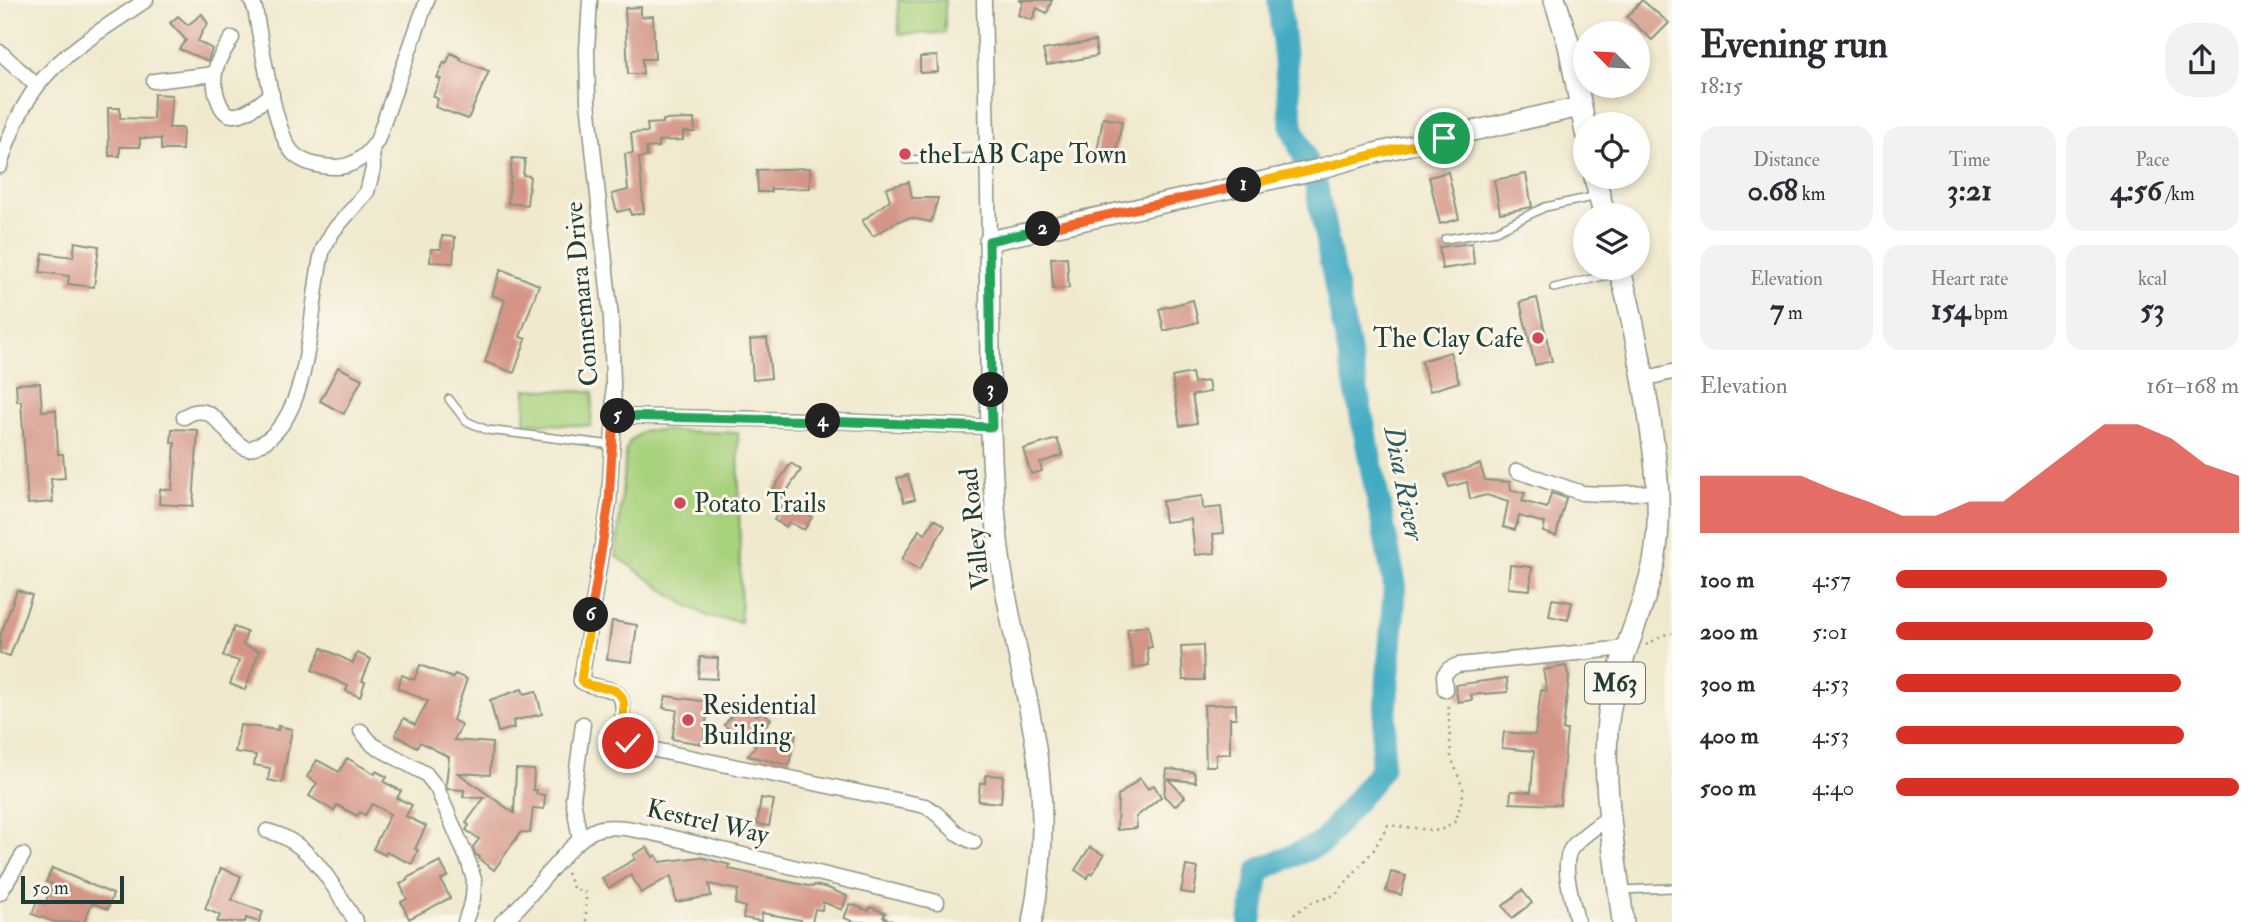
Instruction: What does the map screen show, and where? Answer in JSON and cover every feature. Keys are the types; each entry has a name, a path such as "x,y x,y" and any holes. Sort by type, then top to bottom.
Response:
{"main road":[{"path":"1556,0 1569,45 1581,112"},
{"name":"M63","path":"1623,280 1643,379 1658,492 1654,562 1611,696 1607,730 1610,816 1623,922"}],"street":[{"path":"0,166 11,134 37,86 54,67 146,0"},
{"path":"251,0 272,94 288,146 300,159 321,166 339,167 361,159 372,148 383,129 427,0"},
{"name":"Connemara Drive","path":"590,0 588,101 611,318 614,416 609,502 580,678 587,685 607,688 621,697 622,735 631,745 925,806 933,810 960,836 974,842"},
{"name":"Valley Road","path":"984,0 993,484 999,551 1028,702 1041,791 1040,880 1032,922"},
{"path":"232,38 214,74 219,102 230,115 236,116 272,94"},
{"path":"0,52 37,86"},
{"path":"154,81 214,74"},
{"path":"989,241 1319,169 1375,153 1580,107"},
{"path":"184,417 193,412 214,418 223,424 240,446 248,449 262,442 284,422 297,398 323,249 333,231 367,192 373,169 372,148"},
{"path":"1643,379 1672,372"},
{"path":"614,416 992,427"},
{"path":"1517,471 1582,493 1658,492"},
{"path":"1445,690 1444,675 1458,665 1626,648"},
{"path":"580,840 573,799 583,724"},
{"path":"362,732 373,744 426,774 437,788 474,880 473,898 465,922"},
{"path":"1577,922 1567,873 1568,855 1577,843 1610,816"},
{"name":"Kestrel Way","path":"502,922 523,905 580,840 598,828 621,827 757,857 937,902"},
{"path":"267,831 288,839 322,868 356,922"},
{"path":"0,892 23,855"}],"lane":[{"path":"906,160 987,157"},
{"path":"1445,239 1496,231 1545,207 1600,196"},
{"path":"1554,288 1583,280"},
{"path":"449,400 466,422 487,430 612,445"},
{"path":"1620,890 1672,888"}],"path":[{"path":"1293,922 1295,913 1313,902 1335,895 1373,851 1388,825 1439,831 1456,821 1464,790 1451,757 1450,710 1445,690"},
{"path":"561,861 573,888 586,893 586,922"}],"green space":[{"path":"898,0 945,0 945,33 899,34"},
{"path":"526,389 593,392 591,426 525,423"},
{"name":"Potato Trails","path":"645,430 738,433 741,622 707,616 678,600 616,556 626,450 630,441"}],"building":[{"path":"1018,0 1052,0 1047,13 1037,8 1032,20 1018,15 1023,2"},
{"path":"1642,0 1669,23 1652,40 1650,21 1631,21 1627,17"},
{"path":"641,7 641,17 653,16 655,59 642,59 643,74 628,74 625,8"},
{"path":"202,14 208,24 198,41 212,49 208,61 179,49 186,40 170,23 178,16 188,25"},
{"path":"1095,41 1097,56 1047,65 1043,50"},
{"path":"451,53 461,58 460,60 489,71 468,119 435,107 438,99 433,96 441,79 437,78"},
{"path":"937,56 938,72 920,73 920,57"},
{"path":"154,94 172,95 169,128 183,128 182,150 161,150 161,139 140,138 140,147 120,147 120,156 109,156 108,108 120,108 120,118 153,119"},
{"path":"1103,118 1122,121 1115,161 1096,158"},
{"path":"694,119 695,132 683,132 683,140 658,141 658,147 646,148 647,157 639,158 644,213 631,215 630,209 617,212 612,194 628,190 625,154 633,153 631,133 648,132 647,124 663,123 663,120"},
{"path":"512,158 525,159 523,175 530,176 527,205 508,203"},
{"path":"810,168 810,188 758,192 757,170"},
{"path":"1448,172 1459,219 1440,224 1429,177"},
{"path":"1526,174 1532,207 1500,213 1494,180"},
{"path":"909,182 912,198 938,198 931,222 911,218 899,221 873,236 862,221 890,200 886,188"},
{"path":"442,236 455,237 453,263 430,262 431,249 441,249"},
{"path":"75,242 99,246 94,287 68,284 69,276 40,272 43,253 73,257"},
{"path":"1472,243 1474,264 1442,269 1439,247"},
{"path":"1067,257 1069,288 1053,289 1051,258"},
{"path":"501,269 539,285 520,337 526,339 514,373 485,362 505,300 492,295"},
{"name":"The Clay Cafe","path":"1537,298 1552,361 1535,365 1520,302"},
{"path":"1193,300 1198,322 1164,331 1159,309"},
{"path":"767,338 771,378 753,380 750,340"},
{"path":"1450,352 1459,382 1430,391 1421,361"},
{"path":"338,367 362,379 344,414 320,401"},
{"path":"1192,373 1194,383 1208,381 1210,392 1192,395 1197,423 1180,426 1172,377"},
{"path":"40,383 42,411 56,410 58,454 63,454 65,478 51,479 53,502 28,504 21,401 17,401 16,384"},
{"path":"172,429 198,430 193,506 159,504 160,489 172,490 175,443 171,443"},
{"path":"1057,439 1063,455 1040,463 1042,471 1031,474 1023,449"},
{"path":"791,463 801,470 782,498 772,491"},
{"path":"1480,464 1485,480 1510,482 1511,490 1525,493 1522,501 1547,508 1551,493 1566,498 1556,536 1543,532 1545,523 1519,516 1515,530 1503,527 1508,502 1487,495 1470,499 1467,482 1449,487 1445,475"},
{"path":"908,475 915,499 904,502 897,478"},
{"path":"1202,496 1203,509 1221,507 1224,533 1213,534 1215,553 1195,555 1191,519 1165,522 1162,501"},
{"path":"785,502 812,517 804,530 789,522 786,527 774,520"},
{"path":"934,519 945,526 919,570 902,559 919,530 925,534"},
{"path":"1510,565 1532,567 1530,590 1508,588"},
{"path":"17,590 32,595 10,656 0,653 0,637"},
{"path":"1552,599 1572,602 1568,620 1549,616"},
{"path":"612,621 637,625 632,662 607,659"},
{"path":"1148,625 1152,647 1147,648 1149,665 1134,668 1127,629"},
{"path":"234,627 247,632 243,645 259,651 245,690 230,684 239,661 223,656"},
{"path":"1203,645 1204,680 1183,680 1181,646"},
{"path":"322,648 353,663 357,653 371,659 362,681 365,682 360,697 346,691 348,686 312,670"},
{"path":"700,657 718,658 717,679 698,678"},
{"path":"420,665 453,678 455,674 467,679 453,720 462,725 454,740 492,743 490,775 458,773 514,813 516,769 534,770 533,790 537,790 536,794 545,795 544,809 533,808 530,833 521,832 494,870 476,855 473,847 479,839 466,830 469,825 466,823 484,798 463,797 464,790 448,789 446,785 449,757 420,742 417,747 395,735 404,718 415,725 428,701 397,688 402,675 414,680"},
{"path":"1566,666 1569,678 1563,730 1567,730 1560,805 1510,803 1511,791 1531,792 1534,751 1502,748 1504,732 1535,735 1541,690 1547,691 1543,670"},
{"path":"1507,678 1508,692 1471,695 1472,700 1458,702 1455,685"},
{"path":"522,689 524,694 536,691 542,714 513,721 514,728 498,732 490,700"},
{"name":"Residential Building","path":"666,696 709,702 703,744 672,739 677,710 663,708"},
{"path":"1236,704 1236,718 1230,718 1230,754 1216,754 1216,766 1206,766 1204,705"},
{"path":"745,705 757,715 761,710 771,719 760,732 796,733 789,765 748,756 756,745 738,731 735,734 724,725"},
{"path":"240,725 292,729 282,783 268,780 270,768 254,765 256,755 235,752"},
{"path":"347,758 375,774 376,771 387,777 384,782 401,791 397,798 412,805 406,816 426,826 415,849 418,850 412,864 373,849 390,814 372,804 365,815 360,812 357,816 337,805 334,811 309,796 317,783 307,777 317,760 339,772"},
{"path":"1167,769 1194,772 1196,782 1168,779 1185,797 1175,806 1164,796"},
{"path":"986,775 1003,776 1001,803 978,801 980,783 985,783"},
{"path":"1140,778 1148,789 1154,785 1161,797 1136,817 1137,828 1117,830 1118,796"},
{"path":"761,798 774,800 769,826 757,824"},
{"path":"647,847 660,862 700,857 730,865 729,869 828,888 847,896 842,910 823,902 822,910 815,909 812,922 800,922 801,920 762,913 761,921 743,918 745,907 735,904 738,890 709,884 711,896 676,902 671,876 641,893 631,875 609,888 602,878 635,859 633,855"},
{"path":"1090,847 1104,855 1092,875 1090,873 1087,878 1075,870"},
{"path":"440,861 448,876 441,880 450,898 409,919 401,902 407,899 400,884"},
{"path":"1186,866 1198,868 1194,894 1181,892"},
{"path":"52,868 113,894 108,909 92,903 84,922 54,922 32,914 37,901 45,904 52,884 46,882"},
{"path":"221,868 241,876 232,900 263,912 259,922 246,918 245,922 217,922 220,915 205,909"},
{"path":"1391,872 1406,876 1401,895 1386,891"},
{"path":"1522,890 1532,903 1512,918 1503,906"},
{"path":"850,904 885,913 883,917 894,922 855,922 844,918"}],"waterway":[{"name":"Disa River","path":"1250,922 1259,870 1322,843 1381,770 1395,586 1316,185 1292,127 1279,0"}],"place":[{"name":"theLAB Cape Town","path":"905,154"},
{"name":"The Clay Cafe","path":"1538,338"},
{"name":"Potato Trails","path":"680,503"},
{"name":"Residential Building","path":"688,720"}],"route":[{"path":"628,743 621,732 620,694 587,685 580,678 609,502 614,416 992,427 989,241 1319,169 1444,138"}]}
